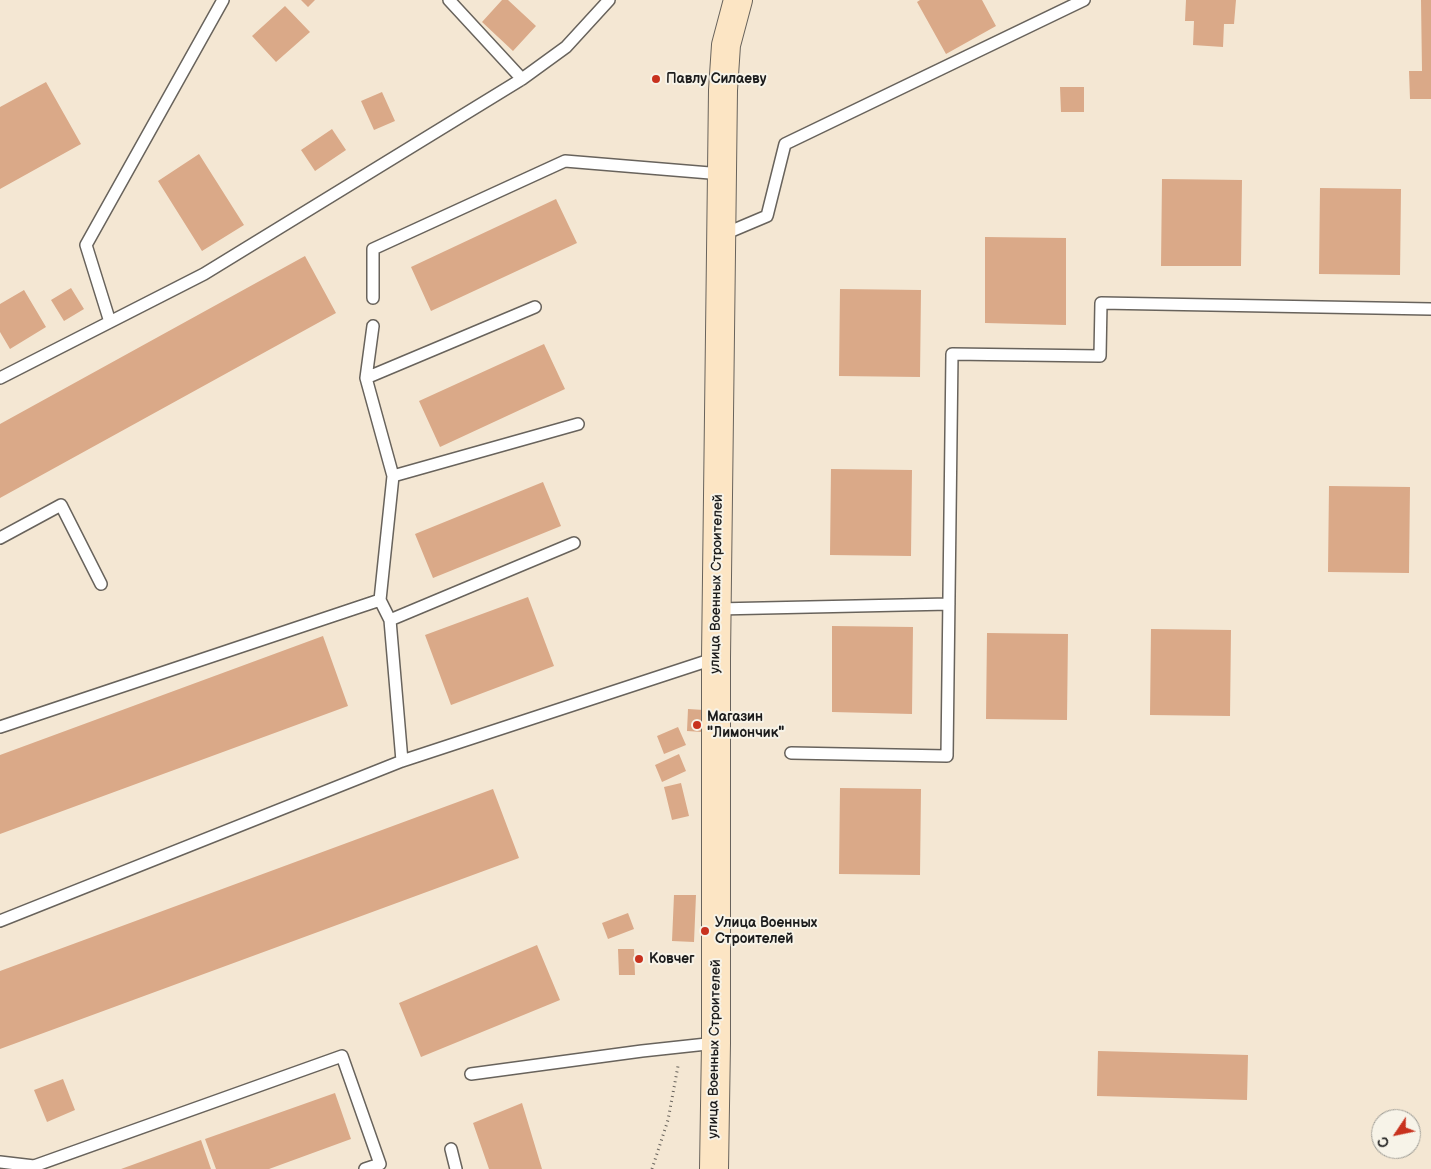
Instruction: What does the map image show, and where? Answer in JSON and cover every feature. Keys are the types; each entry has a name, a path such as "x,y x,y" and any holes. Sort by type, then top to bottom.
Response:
{"main road":[{"name":"улица Военных Строителей","path":"714,1169 716,1043 716,658 723,90 726,45 738,0"}],"lane":[{"path":"110,322 86,245 223,0"},
{"path":"449,0 522,79"},
{"path":"0,378 204,274 522,79 566,47 609,0"},
{"path":"722,235 766,216 785,144 1084,0"},
{"path":"373,298 372,249 565,161 722,174"},
{"path":"791,753 947,756 952,354 1100,356 1101,303 1431,309"},
{"path":"366,378 535,307"},
{"path":"373,326 366,378 393,476 380,600 390,620 402,761"},
{"path":"393,476 578,424"},
{"path":"0,538 61,505 101,584"},
{"path":"390,620 574,543"},
{"path":"0,727 380,600"},
{"path":"717,609 949,604"},
{"path":"0,921 402,761 716,658"},
{"path":"471,1074 716,1043"},
{"path":"0,1162 35,1168 342,1056 380,1164 366,1169"},
{"path":"451,1149 456,1169"}],"path":[{"path":"652,1169 668,1120 682,1046"}],"building":[{"path":"301,0 315,0 308,7"},
{"path":"502,0 508,0 536,26 513,51 482,22"},
{"path":"920,0 982,0 996,26 946,54 917,2"},
{"path":"1186,0 1236,0 1234,24 1224,24 1223,47 1193,45 1194,21 1185,21"},
{"path":"1421,0 1431,0 1431,99 1410,99 1409,71 1422,71"},
{"path":"285,6 310,32 276,62 252,36"},
{"path":"46,82 81,144 0,189 0,107"},
{"path":"1060,87 1084,87 1084,112 1061,112"},
{"path":"382,92 395,121 374,130 361,101"},
{"path":"332,129 346,150 315,171 301,150"},
{"path":"199,154 244,225 202,251 158,181"},
{"path":"1162,179 1242,180 1241,266 1161,266"},
{"path":"1320,188 1401,189 1400,275 1319,274"},
{"path":"556,199 577,243 431,311 411,267"},
{"path":"985,237 1066,238 1066,325 985,323"},
{"path":"305,256 336,313 0,498 0,424"},
{"path":"71,288 84,309 64,321 51,300"},
{"path":"840,289 921,290 920,377 839,376"},
{"path":"24,290 46,327 10,349 0,332 0,304"},
{"path":"544,344 565,389 440,447 419,401"},
{"path":"831,469 912,470 911,556 830,555"},
{"path":"543,482 561,526 433,578 415,534"},
{"path":"1329,486 1410,487 1409,573 1328,572"},
{"path":"528,597 554,666 451,705 425,635"},
{"path":"832,626 913,627 912,714 832,712"},
{"path":"1151,629 1231,630 1230,716 1150,715"},
{"path":"987,633 1068,634 1067,720 986,719"},
{"path":"323,636 348,706 0,834 0,755"},
{"path":"688,709 704,710 702,732 687,731"},
{"path":"678,727 686,745 664,754 657,736"},
{"path":"679,754 686,771 662,782 655,765"},
{"path":"681,783 689,816 672,820 664,787"},
{"path":"840,788 921,789 920,875 839,874"},
{"path":"493,789 519,858 0,1049 0,971"},
{"path":"674,895 696,895 694,942 672,941"},
{"path":"628,913 634,929 608,939 602,923"},
{"path":"537,945 560,1000 421,1057 399,1003"},
{"path":"618,949 634,949 635,975 619,975"},
{"path":"1098,1051 1248,1055 1247,1100 1097,1096"},
{"path":"63,1079 75,1110 47,1122 34,1090"},
{"path":"335,1093 351,1139 269,1169 216,1169 205,1139"},
{"path":"522,1103 542,1169 489,1169 473,1123"},
{"path":"201,1140 211,1169 121,1169"}],"place":[{"name":"Павлу Силаеву","path":"656,79"},
{"name":"Магазин \"Лимончик\"","path":"697,725"},
{"name":"Улица Военных Строителей","path":"705,931"},
{"name":"Ковчег","path":"639,959"}]}
